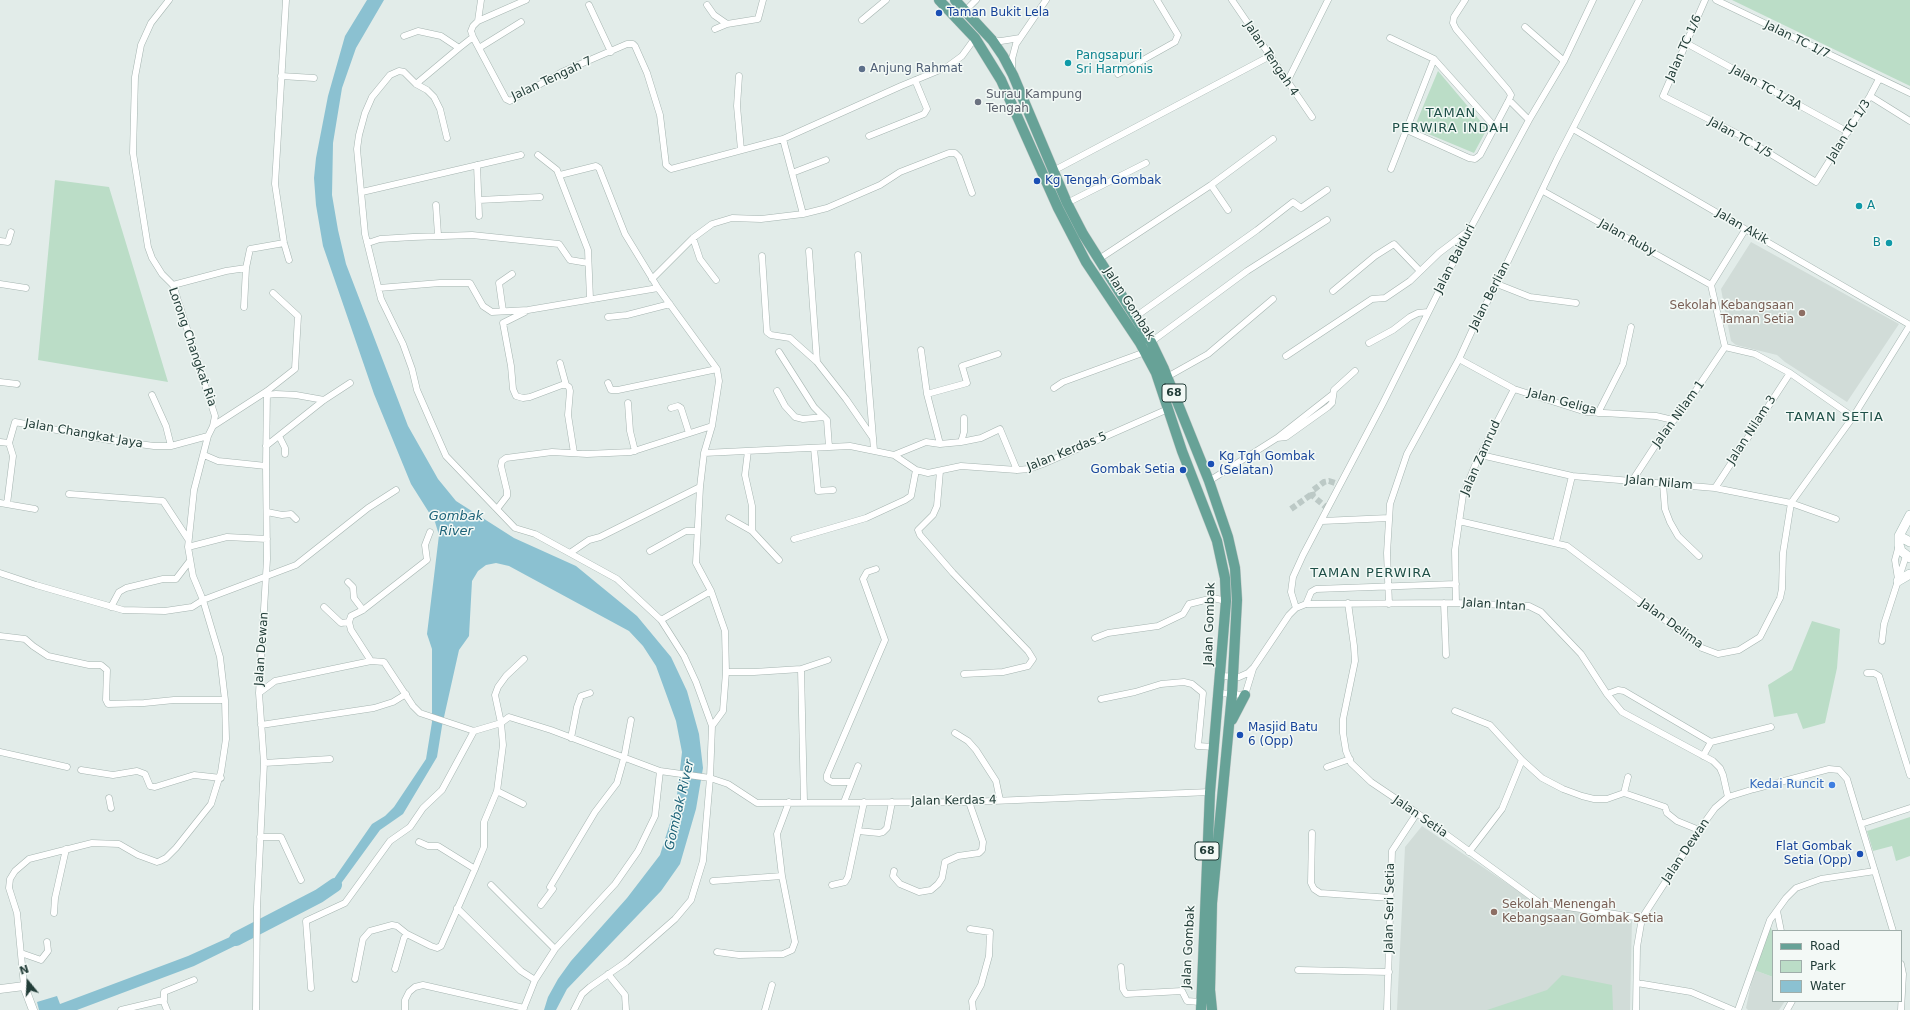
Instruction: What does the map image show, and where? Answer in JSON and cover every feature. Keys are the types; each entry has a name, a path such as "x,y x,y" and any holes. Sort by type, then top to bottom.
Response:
{"main road":[{"name":"Jalan Gombak","path":"939,0 975,38 1001,80 1058,208 1086,262 1145,352 1156,373 1168,410 1217,541 1225,578 1226,601 1221,676 1210,792 1200,1006"},
{"name":"Jalan Gombak","path":"955,0 966,10 992,40 1013,75 1068,203 1099,260 1150,342 1167,377 1209,481 1228,537 1235,568 1237,600 1234,677 1212,903 1210,990 1212,1010"},
{"path":"1899,540 1910,515"},
{"path":"1899,540 1910,542"},
{"path":"1899,540 1909,554"},
{"path":"1898,581 1910,574"},
{"path":"1229,728 1245,695"}],"street":[{"name":"Lorong Changkat Ria","path":"21,953 17,914 9,885 10,879 15,872 29,859 66,848 92,843 112,843 118,844 138,856 160,862 176,848 212,804 220,778 226,739 226,700 220,657 203,600 189,562 188,547 194,490 208,436 213,426 214,410 174,285 162,274 152,258 148,247 134,153 134,77 141,45 151,23 169,0"},
{"path":"286,0 275,184 284,243 289,260"},
{"path":"478,21 481,0"},
{"path":"416,84 473,37 473,26 478,21 526,0"},
{"path":"715,29 727,24 758,19 763,0"},
{"path":"862,20 886,0"},
{"path":"966,10 976,0"},
{"path":"1013,75 1013,52 1020,38 1046,0"},
{"path":"1118,74 1175,42 1178,35 1157,0"},
{"path":"1287,82 1328,0"},
{"path":"1407,130 1469,158 1476,159 1480,155 1510,100 1511,95 1508,90 1456,29 1453,23 1454,17 1465,0"},
{"name":"Jalan Baiduri","path":"1296,608 1290,592 1293,578 1470,229 1529,120 1564,61 1592,0"},
{"name":"Jalan Berlian","path":"1389,604 1390,504 1407,454 1459,359 1476,322 1497,284 1573,129 1639,0"},
{"name":"Jalan TC 1/6","path":"1663,96 1705,0"},
{"name":"Jalan TC 1/7","path":"1716,0 1879,79"},
{"name":"Jalan Tengah 4","path":"1233,1 1312,117"},
{"path":"589,5 611,52"},
{"path":"707,5 714,15 727,24"},
{"path":"479,48 521,22"},
{"path":"1525,27 1564,61"},
{"path":"404,36 418,31 441,36 459,48"},
{"name":"Jalan Tengah 7","path":"473,37 506,99 510,101 562,72 627,44 633,44 636,46 647,72 660,115 668,168 671,169 741,150"},
{"path":"739,76 737,106 741,150 783,139 915,80 948,67 962,56 975,38"},
{"path":"992,40 1001,41 1020,38"},
{"path":"1390,38 1434,59 1495,127"},
{"name":"Jalan TC 1/3A","path":"1686,43 1848,132"},
{"path":"1053,171 1270,56"},
{"path":"1392,169 1434,59"},
{"path":"447,138 440,108 434,97 427,90 416,84 404,72 399,71 390,75 372,97 358,135 358,175 362,192 362,216 381,299 412,369 417,390 446,456 515,528 535,534 617,579 661,620 684,656 696,682 712,726 707,778 703,861 691,900 675,919 626,962 582,994 574,1010"},
{"path":"281,76 314,78"},
{"path":"1879,79 1910,93"},
{"name":"Jalan TC 1/3","path":"1816,182 1848,132 1879,79"},
{"path":"869,136 924,114 927,108 915,80"},
{"name":"Jalan TC 1/5","path":"1663,96 1738,134 1816,182"},
{"path":"1870,96 1910,121"},
{"path":"1510,100 1529,120"},
{"name":"Jalan Akik","path":"1573,129 1910,325"},
{"path":"783,139 803,214"},
{"path":"1099,260 1211,185 1273,139"},
{"path":"652,279 693,238 712,224 732,218 761,219 803,214 827,208 880,185 900,172 950,153 955,153 959,157 972,193"},
{"path":"362,192 520,155"},
{"path":"538,155 554,166 560,174 588,250 590,300"},
{"path":"792,173 826,160"},
{"path":"1068,203 1146,163"},
{"path":"477,165 479,216"},
{"path":"560,174 596,166 599,168 625,234 658,288 717,370 719,381 712,426 704,453 700,487 696,564 711,591 725,631 726,672 723,711 712,726"},
{"path":"1211,185 1228,210"},
{"path":"1135,317 1257,230 1292,202 1302,208 1327,190"},
{"name":"Jalan Ruby","path":"1543,191 1711,285"},
{"path":"479,200 540,197"},
{"path":"436,205 438,235"},
{"path":"1150,342 1247,271 1327,220"},
{"path":"1286,356 1372,299 1385,298 1410,281 1470,229"},
{"path":"1746,230 1711,285 1725,347 1755,354 1790,373 1853,417"},
{"path":"0,241 8,242 11,232"},
{"path":"368,243 380,240 438,235 472,235 559,244 570,260 588,263"},
{"path":"693,238 700,259 716,280"},
{"path":"244,308 246,268 250,249 284,243"},
{"path":"1333,291 1375,256 1394,244 1420,271"},
{"path":"809,251 817,362"},
{"path":"858,255 874,450"},
{"path":"762,256 767,332 771,336 790,338 817,362 846,399 873,438"},
{"path":"174,285 226,271 246,268"},
{"path":"503,311 499,283 512,274"},
{"path":"379,288 440,283 470,283 483,306 492,312 528,310 658,288"},
{"path":"0,284 26,288"},
{"path":"1497,284 1530,297 1576,303"},
{"path":"213,426 267,393 295,369 298,316 273,293"},
{"path":"1167,377 1208,354 1272,299"},
{"path":"608,317 628,315 670,304"},
{"path":"528,310 503,323 511,366 513,389 516,396 523,398 530,397 562,385 566,385"},
{"path":"1369,343 1393,330 1410,317 1418,313 1428,312"},
{"path":"1791,503 1853,417 1910,325"},
{"path":"1598,413 1623,364 1631,328"},
{"name":"Jalan Nilam 1","path":"1632,481 1725,347"},
{"path":"922,350 927,394 940,444"},
{"path":"780,352 814,407 826,420 829,447"},
{"path":"1054,388 1063,382 1145,352"},
{"path":"927,394 967,383 962,366 998,354"},
{"name":"Jalan Geliga","path":"1459,359 1514,389 1586,412 1656,416 1673,420"},
{"path":"560,363 566,385 569,387 570,391 568,415 574,453"},
{"path":"608,383 611,390 618,390 717,370"},
{"path":"1209,481 1277,438 1286,437 1328,407 1332,403 1334,390 1355,371"},
{"name":"Jalan Nilam 3","path":"1714,488 1790,373"},
{"path":"0,382 16,384"},
{"path":"266,446 324,400 350,383"},
{"name":"Jalan Zamrud","path":"1456,603 1455,550 1463,495 1514,389"},
{"path":"777,391 785,406 795,417 804,419 824,417"},
{"path":"267,393 296,394 324,400"},
{"name":"Jalan Dewan","path":"256,1010 260,837 264,764 259,693 267,577 267,393"},
{"path":"152,395 172,442 171,446"},
{"path":"628,403 630,431 635,451"},
{"path":"671,408 678,406 681,408 689,433"},
{"name":"Jalan Kerdas 5","path":"704,453 850,446 894,455 916,470 928,473 940,472 961,466 1017,470 1030,469 1168,410"},
{"path":"961,442 964,432 964,418"},
{"name":"Jalan Changkat Jaya","path":"10,443 15,422 109,440 171,446 208,436"},
{"path":"498,509 506,496 507,490 501,466 502,461 506,458 552,452 574,453 635,451 712,426"},
{"path":"894,455 926,442 940,444 961,442 981,438 1000,429 1017,470"},
{"path":"279,436 285,448 285,454"},
{"path":"0,442 10,443 13,456 3,504 35,509"},
{"path":"814,448 818,491 834,490"},
{"path":"748,451 745,475 752,506 752,531"},
{"path":"204,455 218,461 266,466"},
{"name":"Jalan Nilam","path":"1481,455 1572,476 1714,488 1791,503 1836,519"},
{"path":"794,539 866,518 905,500 911,496 916,470"},
{"path":"940,472 937,506 933,515 918,530 920,535 953,573 1028,651 1033,659 1028,666 1003,672 964,674"},
{"path":"1556,542 1572,476"},
{"path":"1663,484 1665,509 1670,522 1678,536 1699,556"},
{"path":"570,553 589,540 600,537 700,487"},
{"path":"0,573 123,610 165,611 196,606 203,600 296,565 368,508 396,490"},
{"path":"69,494 163,501 188,539"},
{"name":"Jalan Delima","path":"1459,521 1556,542 1567,546 1702,648 1718,654 1739,650 1757,640 1765,630 1780,598 1782,589 1783,553 1791,503"},
{"path":"267,512 282,515 291,514 296,519"},
{"path":"729,518 752,531 779,560"},
{"path":"1322,521 1389,518"},
{"path":"650,551 686,531 697,531"},
{"path":"371,661 351,630 349,622 351,616 363,610 427,560 425,545 430,532"},
{"path":"188,547 227,537 267,539"},
{"path":"1898,581 1895,560 1899,540"},
{"path":"1882,641 1884,624 1898,581 1909,554"},
{"path":"111,607 119,592 126,588 163,578 176,578 189,562"},
{"path":"851,782 832,782 827,779 827,775 885,640 863,579 867,572 876,568"},
{"path":"348,582 354,587 354,598 363,610"},
{"path":"1306,604 1311,592 1316,589 1456,584"},
{"path":"661,620 711,591"},
{"path":"1095,638 1115,632 1158,626 1183,614 1188,604 1213,598 1226,601"},
{"name":"Jalan Setia","path":"1348,603 1355,661 1343,719 1343,733 1346,751 1350,759 1371,782 1417,813 1540,903 1642,918"},
{"path":"1444,603 1446,655"},
{"name":"Jalan Intan","path":"1245,695 1254,667 1289,615 1296,608 1306,604 1456,603 1529,606 1541,612 1581,654 1607,694 1622,712 1703,756 1720,768 1728,797"},
{"path":"324,607 341,623 349,622"},
{"path":"0,636 25,639 48,656 101,665 107,670 106,700 108,704 174,700 226,700"},
{"path":"355,978 362,939 370,931 392,925 398,926 407,934 437,948 445,942 457,908 484,847 484,822 497,791 503,745 501,723 495,695 498,687 524,659"},
{"path":"726,672 801,669 828,660"},
{"path":"259,693 275,681 371,661 384,662 413,706 420,713 474,731 501,723"},
{"name":"Jalan Intan","path":"1221,676 1243,676 1254,667"},
{"path":"801,669 804,802"},
{"path":"1867,673 1874,673 1879,676 1910,775"},
{"path":"1101,699 1135,692 1161,684 1184,682 1192,684 1203,693 1198,746 1214,747"},
{"path":"1607,694 1618,690 1624,691 1711,742 1771,727"},
{"path":"570,738 576,707 581,696 590,693"},
{"path":"1219,693 1245,695"},
{"path":"261,725 382,706 393,702 406,694"},
{"path":"1455,711 1490,725 1522,760 1542,778 1563,789 1594,799 1607,799 1624,793 1665,807 1667,813 1677,821 1699,830"},
{"name":"Jalan Kerdas 4","path":"501,723 509,717 660,771 707,778 728,784 757,803 969,802 1210,792"},
{"path":"541,905 553,889 550,887 595,812 617,783 624,758 631,720"},
{"path":"311,988 306,921 345,903 390,841 410,826 423,808 442,790 474,731"},
{"path":"955,733 968,741 976,750 996,781 1000,800"},
{"path":"1703,756 1711,742"},
{"path":"0,752 67,767"},
{"path":"264,764 330,759"},
{"path":"1327,767 1350,759"},
{"path":"1469,852 1502,809 1522,760"},
{"path":"844,802 858,766"},
{"name":"Jalan Dewan","path":"1636,1010 1637,947 1642,918 1699,830 1715,808 1728,797 1829,769 1839,770 1847,778 1861,824"},
{"path":"81,770 113,775 137,771 145,774 150,786 155,787 194,775 220,778"},
{"path":"405,1010 405,1000 409,992 415,987 423,985 523,1009 535,980 555,949 615,884 638,851 655,816 660,771"},
{"path":"1624,793 1628,777"},
{"path":"497,791 524,804"},
{"path":"109,798 111,808"},
{"path":"717,952 760,955 783,954 792,950 795,942 782,876 777,834 789,802"},
{"path":"832,885 845,882 848,877 864,802"},
{"path":"858,831 884,832 887,828 892,802"},
{"path":"894,871 893,876 900,884 919,892 931,890 942,878 945,862 958,856 979,853 982,850 983,842 969,802"},
{"path":"1893,930 1861,824 1910,808"},
{"name":"Jalan Seri Setia","path":"1387,1010 1392,851 1417,813"},
{"path":"1312,833 1311,883 1314,889 1320,893 1391,898"},
{"path":"260,837 282,837 301,880"},
{"path":"419,842 428,846 438,846 475,869"},
{"path":"54,913 55,898 66,848"},
{"path":"1738,1010 1770,920 1796,888 1822,879 1875,871"},
{"path":"713,881 782,876"},
{"path":"491,886 555,949"},
{"path":"457,908 521,971 535,980"},
{"path":"1777,911 1781,930"},
{"path":"970,929 990,932 989,956 981,985 972,1001 973,1010"},
{"path":"395,970 404,938 407,934"},
{"path":"33,1010 31,1001 24,986 21,953 41,960 48,951 46,942"},
{"path":"1121,967 1123,988 1126,994 1182,991 1187,1001 1200,1006"},
{"path":"1902,969 1902,992"},
{"path":"1298,970 1389,972"},
{"path":"1903,974 1910,971"},
{"path":"608,974 625,995 626,1010"},
{"path":"167,1010 164,1000 164,992 194,980"},
{"path":"1637,983 1691,992 1733,1010"},
{"path":"765,1010 772,985"},
{"path":"0,988 24,986"},
{"path":"121,1010 164,1000"}],"shaded area":[{"name":"Sekolah Kebangsaan Taman Setia","path":"1751,242 1899,324 1847,402 1785,362 1777,355 1736,345 1731,341 1721,289"},
{"name":"Sekolah Menengah Kebangsaan Gombak Setia","path":"1422,826 1539,905 1632,919 1630,1010 1397,1010 1405,847"},
{"path":"1754,970 1772,977 1772,1002 1784,1002 1779,1010 1748,1010 1746,1008"}],"green space":[{"path":"1732,0 1910,0 1910,86"},
{"path":"1438,71 1487,129 1474,153 1414,128"},
{"path":"55,180 109,187 168,382 38,360"},
{"path":"1812,621 1840,629 1837,668 1825,723 1803,729 1797,713 1774,717 1768,685 1792,670"},
{"path":"1910,817 1910,856 1896,861 1892,846 1873,851 1867,831"},
{"path":"1770,924 1772,931 1772,977 1754,970"},
{"path":"1562,975 1612,985 1613,1010 1487,1010 1547,990"}],"water":[{"name":"Gombak River","path":"367,0 384,0 356,48 342,88 333,143 332,195 346,264 408,426 438,479 456,501 514,538 576,566 637,616 671,657 687,691 699,734 703,768 696,809 680,864 661,891 567,989 556,1010 544,1010 548,997 558,979 571,961 627,898 660,855 676,804 682,752 676,721 656,666 643,646 629,631 509,566 496,563 486,565 478,571 472,581 469,636 459,650 442,726 437,757 403,814 380,830 337,889 322,898 318,893 331,883 372,824 385,816 394,807 426,759 432,722 432,649 427,634 439,535 435,522 411,484 374,394 323,246 316,205 314,178 316,158 328,96 345,36"},
{"path":"252,927 253,937 194,966 77,1010 39,1010 37,1002 57,996 60,1004 188,956"}],"waterway":[{"path":"236,939 319,896 335,885"}],"tunnel":[{"path":"1328,509 1313,496 1312,491 1324,482 1329,481 1341,485"},
{"path":"1291,509 1312,494"}],"place":[{"name":"Taman Bukit Lela","path":"939,13"},
{"name":"Pangsapuri Sri Harmonis","path":"1068,63"},
{"name":"Anjung Rahmat","path":"862,69"},
{"name":"Surau Kampung Tengah","path":"978,102"},
{"name":"Kg Tengah Gombak","path":"1037,181"},
{"name":"A","path":"1859,206"},
{"name":"B","path":"1889,243"},
{"name":"Sekolah Kebangsaan Taman Setia","path":"1802,313"},
{"name":"Kg Tgh Gombak (Selatan)","path":"1211,464"},
{"name":"Gombak Setia","path":"1183,470"},
{"name":"Masjid Batu 6 (Opp)","path":"1240,735"},
{"name":"Kedai Runcit","path":"1832,785"},
{"name":"Flat Gombak Setia (Opp)","path":"1860,854"},
{"name":"Sekolah Menengah Kebangsaan Gombak Setia","path":"1494,912"}],"district":[{"name":"TAMAN PERWIRA INDAH","path":"1451,122"},
{"name":"TAMAN SETIA","path":"1835,418"},
{"name":"TAMAN PERWIRA","path":"1371,574"}]}
